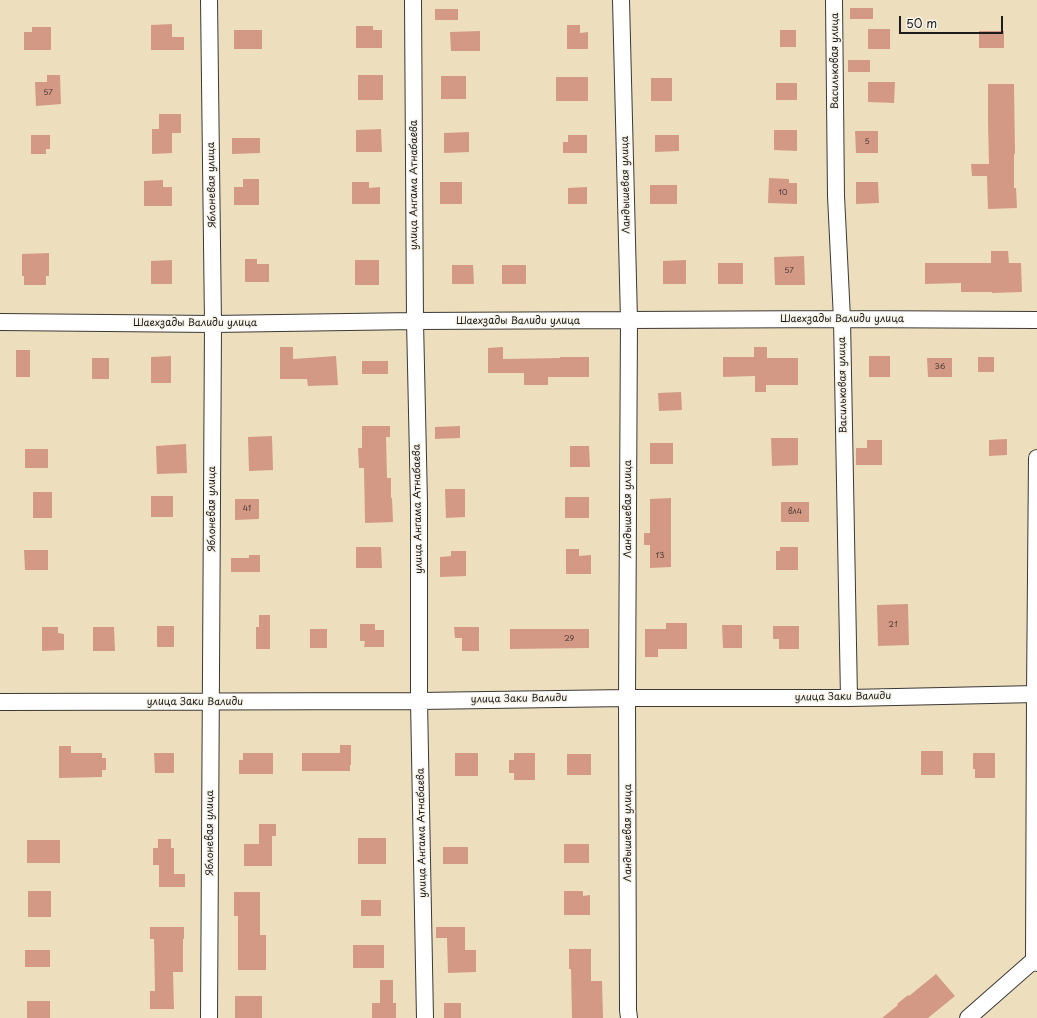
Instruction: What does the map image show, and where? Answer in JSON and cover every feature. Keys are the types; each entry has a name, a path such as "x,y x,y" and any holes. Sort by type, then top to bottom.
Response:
{"street":[{"name":"Яблоневая улица","path":"209,0 213,324 209,1018"},
{"name":"улица Ангама Атнабаева","path":"413,0 415,321 419,503 419,701 425,1018"},
{"name":"Ландышевая улица","path":"621,0 629,320 629,1018"},
{"name":"Васильковая улица","path":"834,0 836,196 842,318 849,698"},
{"name":"Шаехзады Валиди улица","path":"0,322 213,324 842,318 1037,320"},
{"path":"968,1018 1036,962 1037,458"},
{"name":"улица Заки Валиди","path":"0,702 849,698 1036,694"}],"building":[{"path":"850,8 873,8 873,19 850,19"},
{"path":"435,9 458,9 458,20 435,20"},
{"path":"172,24 172,37 184,37 184,50 151,50 151,25"},
{"path":"567,25 580,25 580,33 588,32 588,49 567,49"},
{"path":"356,26 373,26 373,30 382,30 382,48 356,48"},
{"path":"32,27 51,27 51,50 24,50 24,32 32,32"},
{"path":"868,29 890,29 890,49 868,49"},
{"path":"234,30 262,30 262,49 234,49"},
{"path":"780,30 796,30 796,47 780,47"},
{"path":"480,31 480,51 451,51 450,32"},
{"path":"979,31 1004,31 1004,48 979,48"},
{"path":"848,60 870,60 870,72 848,72"},
{"path":"47,75 60,75 61,104 36,106 35,82 47,82"},
{"path":"358,75 383,75 383,100 358,100"},
{"path":"441,76 466,76 466,99 441,99"},
{"path":"556,77 588,77 588,101 556,101"},
{"path":"651,78 672,78 672,101 651,101"},
{"path":"868,82 895,82 894,103 868,102"},
{"path":"776,83 797,83 797,100 776,100"},
{"path":"988,84 1014,84 1014,188 1016,188 1017,208 988,209 987,176 972,176 971,164 989,164"},
{"path":"159,114 181,114 181,133 172,133 172,153 152,154 152,129 159,129"},
{"path":"381,129 382,152 356,152 356,130"},
{"path":"774,130 797,130 797,151 774,150"},
{"path":"855,131 878,131 878,153 856,153"},
{"path":"469,132 469,152 444,153 444,133"},
{"path":"31,135 50,135 50,149 46,149 46,154 31,154"},
{"path":"568,135 587,135 587,153 563,153 563,142 568,142"},
{"path":"655,135 679,135 679,151 655,152"},
{"path":"232,138 260,138 260,153 232,154"},
{"path":"769,178 789,179 789,183 797,183 797,204 768,203"},
{"path":"243,179 259,179 259,205 234,205 234,187 243,187"},
{"path":"163,180 163,187 172,187 172,206 144,206 144,181"},
{"path":"352,182 369,182 369,188 380,187 380,204 352,204"},
{"path":"440,182 462,182 462,204 440,204"},
{"path":"856,182 878,182 879,203 856,204"},
{"path":"650,185 677,185 677,204 650,204"},
{"path":"587,187 587,204 568,204 568,188"},
{"path":"991,251 1008,251 1009,263 1021,263 1022,292 961,292 961,283 925,284 925,263 991,263"},
{"path":"49,253 49,276 46,276 46,285 24,285 24,276 22,276 22,254"},
{"path":"804,256 805,285 775,285 774,257"},
{"path":"245,259 257,259 257,264 269,264 269,282 245,282"},
{"path":"172,260 172,284 151,284 151,261"},
{"path":"355,260 379,260 379,285 355,285"},
{"path":"686,260 686,284 663,284 663,261"},
{"path":"718,263 743,263 743,284 718,284"},
{"path":"452,265 473,265 474,284 452,284"},
{"path":"502,265 526,265 526,284 502,284"},
{"path":"280,347 293,347 293,359 336,356 338,385 308,386 307,379 280,379"},
{"path":"503,347 503,359 589,357 589,377 548,377 548,385 524,385 524,373 488,373 488,348"},
{"path":"754,347 767,347 767,358 798,358 798,385 766,385 766,392 755,392 755,376 723,377 723,357 754,357"},
{"path":"16,350 30,350 30,377 16,377"},
{"path":"171,356 171,383 151,383 151,357"},
{"path":"869,356 890,356 890,377 869,377"},
{"path":"978,357 994,357 994,372 978,372"},
{"path":"92,358 109,358 109,379 92,379"},
{"path":"927,358 952,358 952,377 928,377"},
{"path":"362,361 388,361 388,374 362,374"},
{"path":"681,392 682,410 659,411 658,393"},
{"path":"362,426 390,426 390,437 386,437 387,478 391,478 393,522 365,523 364,468 359,468 358,448 362,448"},
{"path":"460,426 460,438 435,439 435,427"},
{"path":"272,436 273,470 249,471 248,437"},
{"path":"771,438 798,438 798,465 772,466"},
{"path":"1007,439 1007,455 989,456 989,440"},
{"path":"867,440 882,440 882,465 856,465 856,448 867,448"},
{"path":"650,443 673,443 673,464 650,464"},
{"path":"186,444 187,473 157,474 156,446"},
{"path":"570,446 589,446 590,467 570,467"},
{"path":"25,449 48,449 48,468 25,468"},
{"path":"445,489 465,489 465,517 446,518"},
{"path":"33,492 52,492 52,518 33,518"},
{"path":"151,496 173,496 173,517 151,517"},
{"path":"565,497 589,497 589,518 565,518"},
{"path":"671,498 671,567 650,568 650,545 644,545 644,533 650,533 650,499"},
{"path":"235,499 259,499 259,519 235,520"},
{"path":"781,502 809,502 809,522 781,522"},
{"path":"356,547 381,547 382,568 356,568"},
{"path":"780,547 798,547 798,570 776,570 776,551 780,551"},
{"path":"566,549 579,549 579,556 591,555 591,574 566,574"},
{"path":"24,550 48,550 48,570 25,570"},
{"path":"451,551 466,551 466,576 440,577 440,557 451,556"},
{"path":"249,555 260,555 260,572 231,572 231,558 249,558"},
{"path":"908,604 909,645 878,646 877,605"},
{"path":"259,615 270,615 270,649 256,649 256,627 259,627"},
{"path":"666,623 687,623 687,649 658,649 658,657 645,657 645,629 666,629"},
{"path":"360,624 375,624 375,630 384,630 384,647 364,647 365,641 360,641"},
{"path":"722,625 742,625 742,648 723,648"},
{"path":"157,626 174,626 174,647 157,647"},
{"path":"773,626 799,626 799,649 779,649 779,639 773,639"},
{"path":"42,627 58,627 58,633 64,634 64,650 42,651"},
{"path":"93,627 114,627 115,651 93,651"},
{"path":"454,627 479,627 479,651 462,651 462,638 455,638"},
{"path":"310,629 327,629 327,648 310,648"},
{"path":"510,629 589,629 589,648 510,649"},
{"path":"340,745 351,745 350,771 302,771 302,753 340,753"},
{"path":"59,746 71,746 71,753 102,753 102,758 106,758 106,770 102,770 102,777 59,778"},
{"path":"921,751 943,751 943,775 921,775"},
{"path":"154,753 174,753 174,773 155,773"},
{"path":"243,753 273,753 273,774 239,774 239,760 243,760"},
{"path":"455,753 478,753 478,776 455,776"},
{"path":"514,753 535,753 535,780 514,780 514,773 509,773 509,760 514,760"},
{"path":"973,753 995,753 995,778 975,778 975,769 973,769"},
{"path":"567,754 591,754 591,775 567,775"},
{"path":"259,824 276,824 276,836 272,836 272,866 244,866 244,844 259,844"},
{"path":"358,838 386,838 386,864 358,864"},
{"path":"158,839 171,839 171,848 174,848 174,874 185,874 185,887 159,887 159,865 153,865 153,848 158,848"},
{"path":"27,840 60,840 60,863 27,863"},
{"path":"564,844 589,844 589,863 564,863"},
{"path":"443,847 468,847 468,864 443,864"},
{"path":"28,891 51,891 51,917 28,917"},
{"path":"564,891 583,891 583,896 590,895 590,915 564,915"},
{"path":"234,892 260,892 260,935 266,935 266,970 238,970 238,916 234,916"},
{"path":"361,900 381,900 381,916 361,916"},
{"path":"150,927 184,927 183,972 173,972 174,1009 150,1009 150,991 155,991 154,939 150,939"},
{"path":"436,927 465,927 465,950 476,950 476,972 448,973 447,938 436,938"},
{"path":"353,945 384,945 384,968 353,968"},
{"path":"569,949 591,949 591,981 602,981 603,1018 572,1018"},
{"path":"25,950 50,950 50,967 25,967"},
{"path":"936,974 955,996 928,1018 882,1018 908,995 909,996"},
{"path":"380,980 393,980 393,1003 396,1003 396,1018 372,1018 372,1003 380,1003"},
{"path":"235,996 262,996 262,1018 235,1018"},
{"path":"27,1001 50,1001 50,1018 27,1018"},
{"path":"444,1003 461,1003 461,1018 444,1018"}]}
